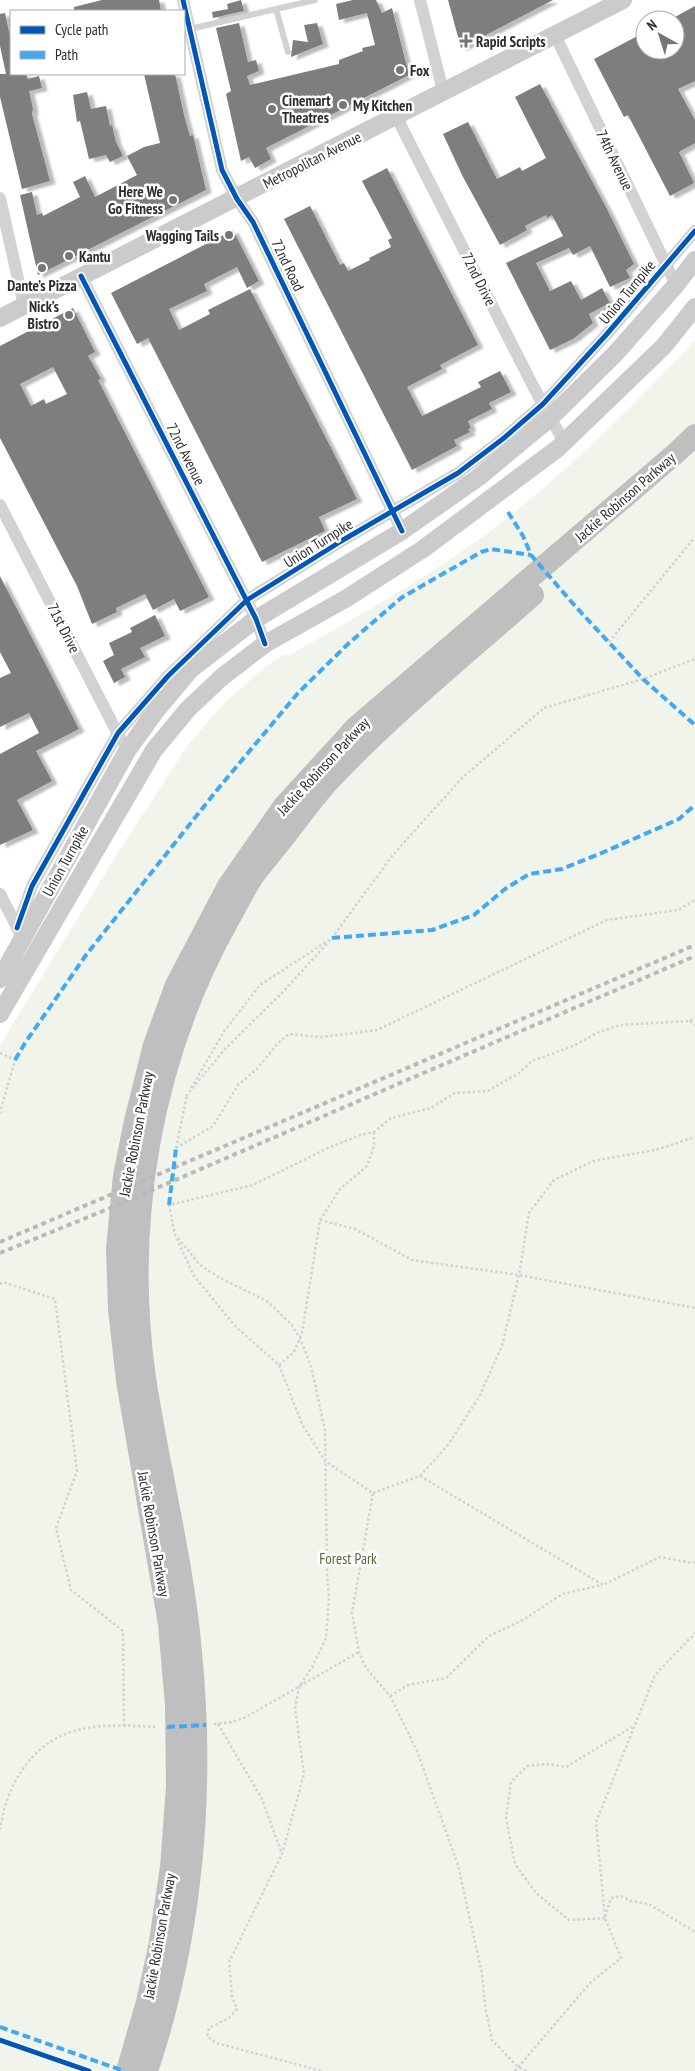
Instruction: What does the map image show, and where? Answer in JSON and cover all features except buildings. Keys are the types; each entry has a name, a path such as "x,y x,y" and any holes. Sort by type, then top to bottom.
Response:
{"highway":[{"name":"Jackie Robinson Parkway","path":"139,2066 149,1993 162,1930 173,1850 177,1786 176,1705 169,1624 127,1381 119,1309 117,1248 124,1176 135,1121 154,1045 176,985 228,886 282,807 357,726 675,454 695,434"},
{"name":"Jackie Robinson Parkway","path":"139,2066 168,1996 181,1934 191,1862 196,1780 196,1727 191,1646 184,1592 146,1379 137,1282 138,1226 145,1166 156,1108 170,1055 189,1000 251,879 326,785 376,734 695,452"}],"main road":[{"name":"Metropolitan Avenue","path":"0,318 237,199 443,91 623,0"},
{"name":"Union Turnpike","path":"0,979 20,933 127,751 155,712 191,669 256,619 402,531 479,477 546,411 615,354 676,285 695,260"},
{"name":"Union Turnpike","path":"0,1014 154,750 188,709 222,677 266,644 346,598 423,549 557,449 664,346 695,306"}],"street":[{"name":"72nd Road","path":"183,0 222,170 237,199 253,222 402,531"},
{"path":"420,0 443,91"},
{"name":"74th Avenue","path":"554,35 676,285"},
{"name":"72nd Drive","path":"396,116 546,411 564,442"},
{"path":"0,198 24,306"},
{"name":"Union Turnpike","path":"20,933 32,886 118,733 168,676 247,600 343,540 393,513 458,473 504,438 546,411 606,336 695,231"},
{"name":"72nd Avenue","path":"81,276 247,600 266,644"},
{"name":"71st Drive","path":"0,505 127,751"},
{"path":"0,894 20,933"}],"lane":[{"path":"190,29 315,0"},
{"path":"276,9 288,52"}],"path":[{"path":"608,642 695,537"},
{"path":"186,1096 226,1048 283,992 332,938 392,856 462,778 544,708 643,679 695,659"},
{"path":"332,938 260,985 225,1030 186,1096 176,1148 213,1126 238,1085 258,1069 278,1043 289,1034 322,1037 377,1030 607,920 678,910 695,900"},
{"path":"373,1493 325,1462 302,1424 280,1366 236,1327 194,1276 175,1235 170,1205 253,1185 330,1147 374,1132 391,1118 431,1108 455,1092 488,1091 519,1073 532,1061 573,1046 599,1032 620,1025 690,1021 695,1017"},
{"path":"690,1021 695,1025"},
{"path":"0,1053 15,1060 0,1113"},
{"path":"280,1366 294,1352 300,1338 320,1220 340,1189 368,1166 374,1146 374,1132"},
{"path":"373,1493 420,1476 448,1445 479,1396 502,1346 519,1275 529,1213 554,1180 593,1161 655,1150 695,1138"},
{"path":"320,1220 355,1229 412,1260 519,1275 695,1308"},
{"path":"175,1235 200,1265 220,1278 267,1301 291,1324 300,1338 317,1389 325,1430 329,1599 326,1638 312,1667 299,1687 295,1708 304,1774 282,1854 229,1962 232,1996 237,2009 229,2018 209,2028 207,2036 216,2043 322,2071"},
{"path":"0,1284 3,1282 55,1299 78,1471 56,1528 72,1590 122,1631 124,1726"},
{"path":"420,1476 603,1585"},
{"path":"373,1493 352,1612 359,1652 366,1668 390,1696 417,1751 458,1865 482,1974 485,2006 492,2040 518,2066 526,2071"},
{"path":"390,1696 408,1685 446,1678 489,1636 525,1619 562,1594 603,1585 660,1556 695,1562"},
{"path":"515,2071 590,1983 620,1958 605,1918 596,1822 654,1674 695,1633"},
{"path":"212,1725 240,1720 359,1652"},
{"path":"218,1724 262,1799 282,1854"},
{"path":"0,1830 1,1814 13,1783 29,1760 52,1741 74,1731 107,1726 159,1727"},
{"path":"605,1918 568,1920 536,1893 515,1864 506,1818 511,1782 527,1766 547,1764 566,1766 633,1727"},
{"path":"605,1918 611,1898 621,1896 631,1901 649,1904 695,1932"}],"green space":[{"name":"Forest Park","path":"695,340 695,2071 0,2071 0,1045 114,859 188,745 223,704 265,667 283,655 290,655 398,592 451,559 502,522 553,480 602,435"}],"railway":[{"path":"0,1242 695,945"},
{"path":"0,1253 108,1209 695,956"}],"marked path":[{"path":"508,512 523,536 531,555 575,606 643,679 695,725"},
{"path":"15,1060 86,955 217,790 298,693 349,643 401,598 481,552 491,549 531,555"},
{"path":"332,938 432,930 474,915 505,889 529,874 562,869 604,852 679,819 695,805"},
{"path":"169,1205 176,1148"},
{"path":"167,1727 206,1725"},
{"path":"0,2027 124,2071"}],"cycle path":[{"path":"183,0 222,170 237,199 253,222 402,531"},
{"path":"17,928 32,886 118,733 168,676 247,600 343,540 458,473 504,438 543,404 606,335 695,231"},
{"path":"81,276 256,619 265,644"},
{"path":"0,2040 89,2071"}],"place":[{"name":"Rapid Scripts","path":"466,41"},
{"name":"Fox","path":"400,70"},
{"name":"My Kitchen","path":"343,105"},
{"name":"Cinemart Theatres","path":"272,109"},
{"name":"Here We Go Fitness","path":"173,200"},
{"name":"Wagging Tails","path":"229,235"},
{"name":"Kantu","path":"69,256"},
{"name":"Dante’s Pizza","path":"42,268"},
{"name":"Nick’s Bistro","path":"69,315"}]}
